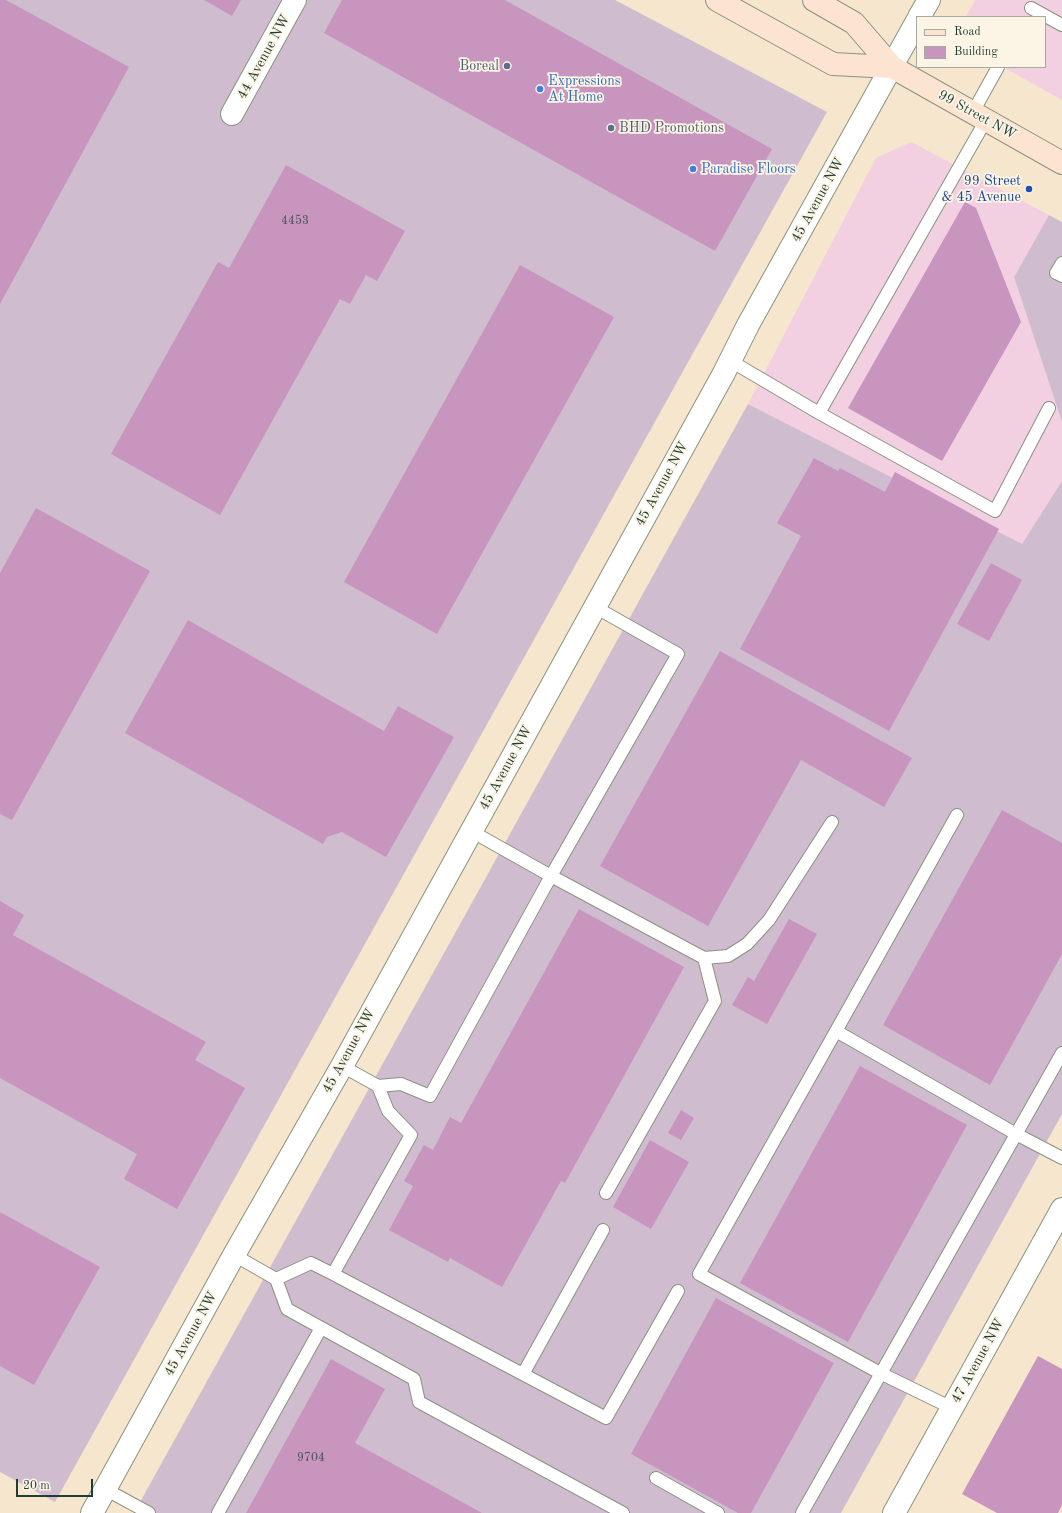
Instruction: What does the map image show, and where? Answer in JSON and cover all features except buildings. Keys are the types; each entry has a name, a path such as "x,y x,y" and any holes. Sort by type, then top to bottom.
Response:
{"main road":[{"name":"99 Street NW","path":"717,0 833,64 892,67"},
{"name":"99 Street NW","path":"814,0 854,23 892,67 1062,163"}],"street":[{"name":"44 Avenue NW","path":"232,114 295,0"},
{"path":"920,16 929,0"},
{"name":"45 Avenue NW","path":"92,1513 234,1255 342,1066 470,831 724,373 729,360 916,23"},
{"name":"47 Avenue NW","path":"894,1513 1062,1209"}],"lane":[{"path":"1030,8 1045,16"},
{"path":"1046,16 1062,25"},
{"path":"819,413 979,116 998,68"},
{"path":"1062,263 1056,273 1062,276"},
{"path":"729,360 819,413 994,510 1049,408"},
{"path":"342,1066 378,1086 402,1084 430,1096 551,876 678,654 595,607"},
{"path":"952,1408 880,1373 699,1274 957,815"},
{"path":"470,831 704,958 728,956 747,944 769,920 832,822"},
{"path":"606,1193 715,1001 704,958"},
{"path":"836,1032 1016,1134 1062,1158"},
{"path":"802,1513 1062,1053"},
{"path":"333,1274 410,1135 388,1111 378,1086"},
{"path":"523,1374 603,1230"},
{"path":"234,1255 276,1279 287,1309 414,1379 419,1402 623,1513"},
{"path":"276,1279 311,1263 606,1418 678,1291"},
{"path":"218,1513 321,1328"},
{"path":"656,1478 718,1513"},
{"path":"105,1489 149,1513"}],"shaded area":[{"path":"0,0 615,0 827,112 55,1502 0,1472"},
{"path":"975,0 1062,0 1062,100 1005,68 1046,68 1046,16 967,16"},
{"path":"911,142 1049,215 1014,277 1062,422 1062,481 1022,545 748,404 876,158"},
{"path":"1049,215 1062,222 1062,422 1014,277"},
{"path":"748,404 1022,544 1062,481 1062,1114 841,1513 134,1513"}],"place":[{"name":"Boreal","path":"507,66"},
{"name":"Expressions At Home","path":"540,89"},
{"name":"BHD Promotions","path":"611,128"},
{"name":"Paradise Floors","path":"693,169"},
{"name":"99 Street & 45 Avenue","path":"1029,189"}]}
